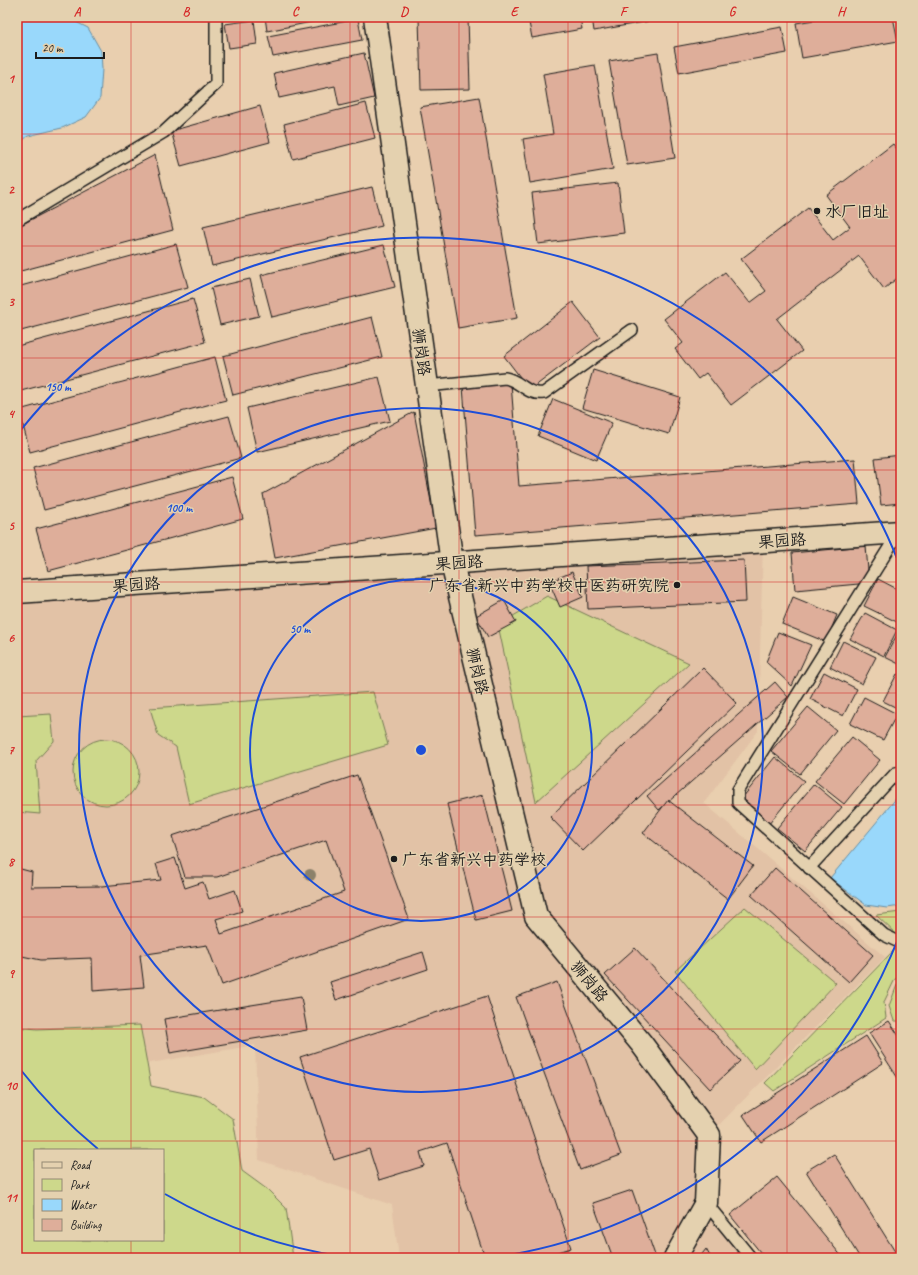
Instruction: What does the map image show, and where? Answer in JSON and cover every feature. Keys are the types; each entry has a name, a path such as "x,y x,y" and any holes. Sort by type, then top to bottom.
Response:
{"street":[{"name":"狮岗路","path":"375,17 452,562 536,916 641,1043 709,1135 706,1203 675,1258"},
{"name":"果园路","path":"17,592 900,532"}],"lane":[{"path":"17,220 164,132 216,84 216,17"},
{"path":"427,386 505,378 513,379 531,393 544,393 632,330"},
{"path":"900,532 738,790 738,803 884,935 901,943"},
{"path":"809,868 896,773 901,772"},
{"path":"706,1203 751,1258"}],"shaded area":[{"name":"广东省新兴中药学校","path":"763,541 758,731 704,803 885,957 709,1135 706,1203 751,1258 399,1258 392,1205 259,1160 255,1045 17,1086 17,592"}],"green space":[{"path":"547,596 689,663 536,802 498,625"},
{"path":"373,692 388,745 189,804 176,747 158,735 150,708"},
{"path":"51,714 54,741 36,761 40,814 17,812 17,716"},
{"path":"106,739 118,742 129,749 136,760 139,772 136,784 129,795 118,802 106,805 94,802 83,795 76,784 73,772 76,760 83,749 94,742"},
{"path":"745,907 836,983 755,1069 675,971"},
{"path":"901,912 901,937 899,937 876,915"},
{"path":"901,948 901,977 895,979 884,1002 886,1018 774,1091 765,1083 895,949"},
{"path":"901,984 901,1021 894,1021 889,1006 897,985"},
{"path":"140,1025 151,1086 204,1097 233,1119 242,1171 268,1190 286,1208 293,1258 17,1258 17,1027 37,1029"}],"water":[{"path":"17,17 66,17 88,28 101,51 102,69 100,98 86,117 62,128 28,136 17,145"},
{"path":"899,795 901,795 901,906 887,908 866,905 830,878"}],"building":[{"path":"265,17 336,17 267,31"},
{"path":"419,17 468,17 470,89 421,90"},
{"path":"528,17 580,17 582,29 532,38"},
{"path":"592,17 650,17 650,21 594,31"},
{"path":"832,17 893,17 898,41 802,58 796,23"},
{"path":"358,19 362,40 273,57 268,36"},
{"path":"254,20 257,44 229,48 225,24"},
{"path":"782,27 787,53 679,73 674,47"},
{"path":"364,53 374,98 339,106 335,86 279,98 274,73"},
{"path":"658,53 675,158 627,165 609,61"},
{"path":"595,65 613,169 530,183 523,139 553,134 543,74"},
{"path":"479,97 517,318 458,328 420,107"},
{"path":"366,103 375,138 293,159 284,124"},
{"path":"260,106 270,142 181,166 171,131"},
{"path":"893,144 901,154 901,275 884,289 859,256 777,319 802,351 731,405 706,373 698,379 675,349 683,343 664,319 725,272 750,303 766,291 741,259 808,208 833,240 850,227 826,195"},
{"path":"155,155 173,230 17,272 17,227"},
{"path":"618,183 624,233 538,244 532,193"},
{"path":"372,187 382,226 212,266 203,227"},
{"path":"176,244 188,287 17,332 17,287"},
{"path":"384,245 395,287 272,317 261,275"},
{"path":"250,279 259,316 220,325 211,288"},
{"path":"193,299 205,342 17,392 17,346"},
{"path":"573,302 600,337 530,390 504,356"},
{"path":"372,317 382,357 233,395 223,356"},
{"path":"215,357 226,400 30,452 19,410"},
{"path":"593,370 680,397 669,434 582,408"},
{"path":"379,377 390,421 257,452 247,408"},
{"path":"511,383 519,486 855,459 859,504 475,535 463,387"},
{"path":"553,399 612,423 596,460 538,436"},
{"path":"414,412 436,528 275,558 263,494"},
{"path":"229,416 241,458 44,510 33,468"},
{"path":"901,455 901,503 881,505 875,458"},
{"path":"232,477 243,519 48,571 36,529"},
{"path":"866,546 869,583 795,590 792,553"},
{"path":"744,560 746,602 588,609 586,566"},
{"path":"572,572 583,597 560,607 549,582"},
{"path":"878,579 901,591 901,615 897,622 864,606"},
{"path":"793,597 837,615 826,642 782,624"},
{"path":"504,600 516,622 488,637 476,616"},
{"path":"865,613 897,630 884,656 850,639"},
{"path":"899,631 901,632 901,665 885,657"},
{"path":"778,632 811,645 792,686 766,662"},
{"path":"843,641 876,657 862,684 830,667"},
{"path":"703,668 737,703 583,851 550,817"},
{"path":"824,672 857,689 843,716 810,699"},
{"path":"897,674 901,676 901,710 883,701"},
{"path":"775,682 788,697 659,810 647,796"},
{"path":"864,697 897,714 883,740 850,724"},
{"path":"808,707 836,730 800,774 771,751"},
{"path":"852,737 880,760 844,804 815,781"},
{"path":"775,757 804,781 768,825 739,802"},
{"path":"357,775 409,919 222,985 207,945 140,955 144,987 93,991 92,958 41,960 17,955 17,868 32,872 31,887 102,886 161,880 156,864 175,858 185,888 203,882 209,899 235,890 242,911 216,919 221,934 344,892 326,840 217,877 185,877 172,836"},
{"path":"814,784 842,807 805,851 777,828"},
{"path":"483,795 512,911 476,920 447,804"},
{"path":"668,800 753,866 728,899 643,833"},
{"path":"775,868 873,955 849,982 751,895"},
{"path":"635,948 740,1061 710,1089 605,975"},
{"path":"423,952 428,969 336,1000 330,982"},
{"path":"557,982 621,1155 580,1170 516,997"},
{"path":"487,996 571,1248 540,1258 485,1258 447,1143 420,1152 424,1166 379,1180 369,1149 334,1160 300,1057"},
{"path":"301,997 307,1030 170,1053 164,1019"},
{"path":"889,1021 901,1039 901,1083 869,1033"},
{"path":"866,1036 883,1063 761,1142 743,1115"},
{"path":"834,1154 899,1258 860,1258 806,1171"},
{"path":"777,1177 843,1258 765,1258 730,1215"},
{"path":"632,1190 656,1258 613,1258 593,1203"},
{"path":"706,1249 711,1258 699,1258"}],"place":[{"name":"水厂旧址","path":"817,211"},
{"name":"广东省新兴中药学校中医药研究院","path":"677,585"},
{"name":"广东省新兴中药学校","path":"394,859"}]}
